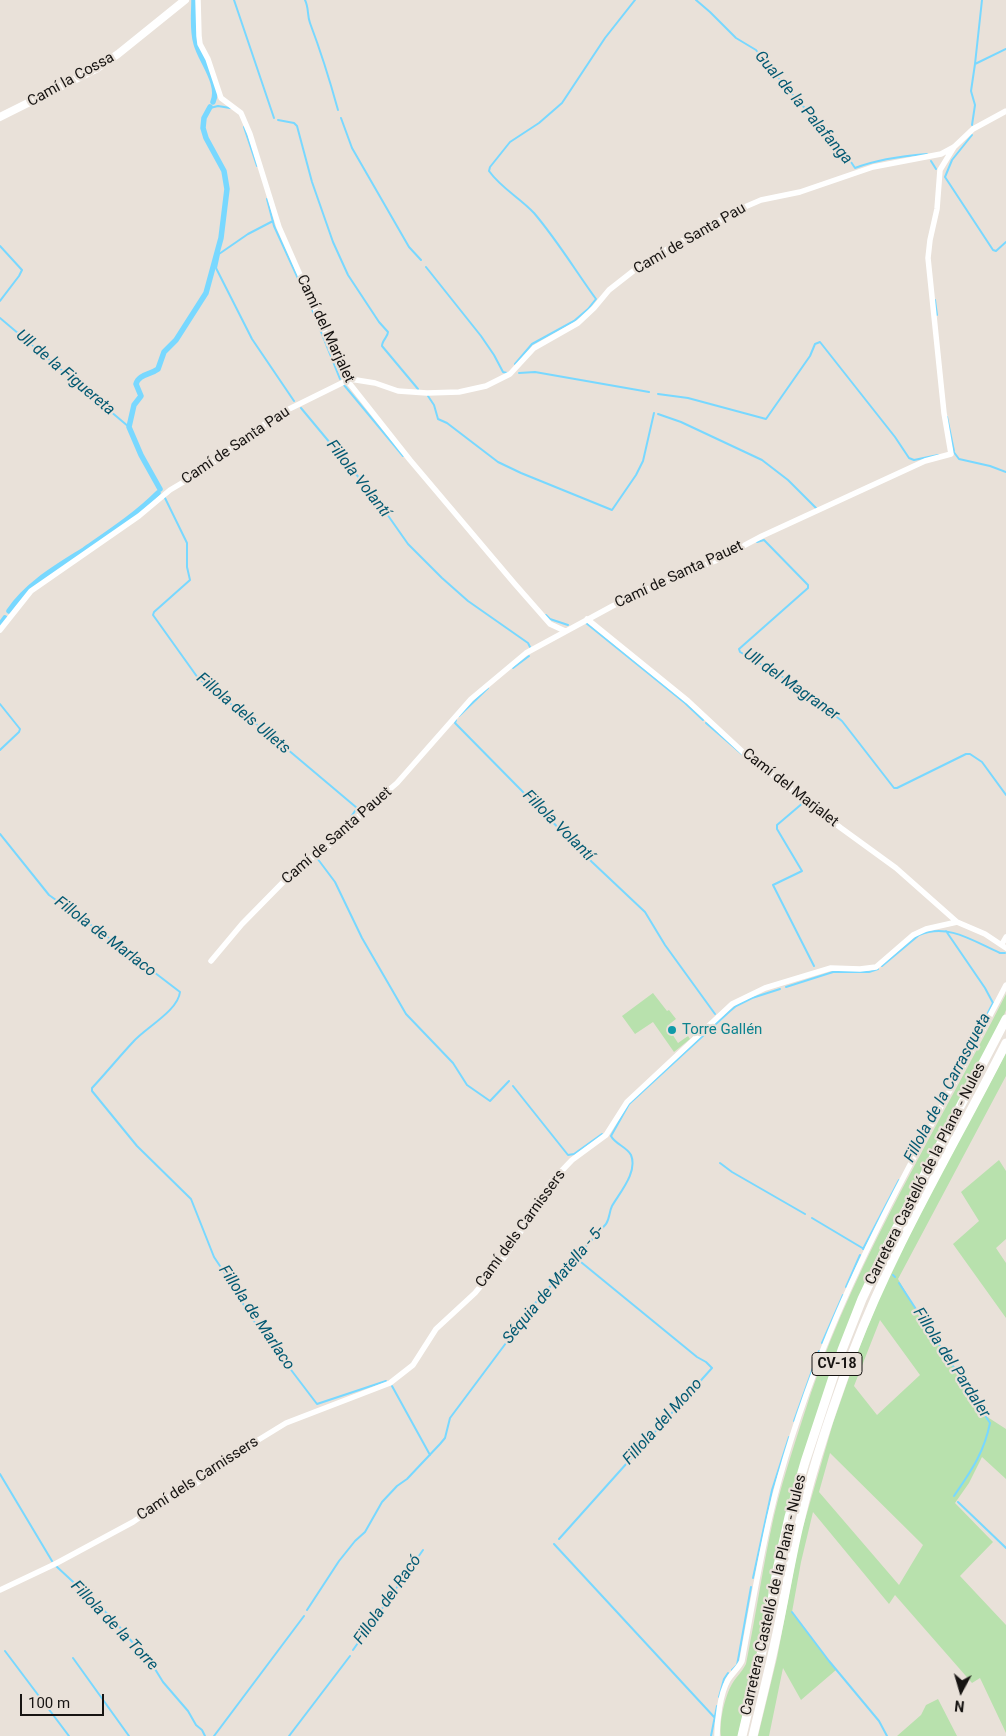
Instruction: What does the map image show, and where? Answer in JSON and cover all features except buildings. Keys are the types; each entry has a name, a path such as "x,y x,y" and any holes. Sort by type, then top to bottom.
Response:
{"main road":[{"name":"Carretera Castelló de la Plana - Nules","path":"742,1736 763,1648 789,1517 842,1350 862,1299 890,1240 1006,1019"},
{"name":"Carretera Castelló de la Plana - Nules","path":"753,1736 777,1633 800,1519 853,1353 872,1304 896,1253 1006,1043"}],"street":[{"name":"Camí la Cossa","path":"0,117 96,70 185,0"},
{"name":"Camí del Marjalet","path":"198,0 200,44 208,59 221,98 241,113 250,134 279,227 346,380 400,449 514,584 550,624 565,631"},
{"name":"Camí de Santa Pau","path":"0,630 31,591 139,516 170,490 202,471 272,418 346,380 356,378 398,391 427,394 459,392 486,386 510,374 534,348 578,322 594,308 609,290 646,261 740,209 761,200 807,190 873,167 941,154 954,147 973,129 1006,111"},
{"name":"Camí de Santa Pauet","path":"211,961 242,924 295,870 335,841 362,813 397,783 471,699 526,653 631,596 714,561 762,536 925,461 951,454 944,413 928,258 937,209 940,170 954,147"},
{"name":"Camí del Marjalet","path":"587,619 688,701 745,754 896,868 958,922 985,934 1004,946"},
{"name":"Camí dels Carnissers","path":"0,1590 55,1564 133,1522 169,1497 197,1483 224,1461 286,1423 390,1383 412,1365 436,1329 475,1293 507,1254 560,1172 572,1160 606,1135 627,1102 732,1004 765,988 831,968 860,969 876,967 912,935 926,929 958,922"},
{"path":"1004,946 1006,937"},
{"path":"717,1736 717,1725 724,1690 729,1679 742,1661 752,1599 770,1514 782,1469 825,1345 880,1222 1006,985"}],"green space":[{"path":"653,993 676,1019 667,1026 678,1043 688,1036 690,1039 674,1052 653,1022 635,1034 622,1016"},
{"path":"1006,994 1006,1010 1004,1015 855,1306 767,1607 738,1736 721,1736 723,1709 727,1695 746,1664 770,1534 782,1485 811,1393 830,1341 852,1290 901,1190"},
{"path":"1006,1053 1006,1076 898,1279 989,1418 1006,1429 1006,1479 982,1457 969,1483 955,1503 993,1542 960,1576 1006,1625 1006,1733 980,1678 972,1683 895,1595 889,1604 813,1512 792,1612 836,1670 801,1700 783,1668 769,1736 758,1736 777,1658 800,1537 833,1423 861,1343 886,1282","holes":["880,1320 920,1375 877,1415 854,1386","830,1453 923,1545 899,1585 819,1492"]},
{"path":"999,1160 1006,1171 1006,1239 996,1248 1006,1263 1006,1318 953,1244 979,1221 961,1192"},
{"path":"938,1699 957,1736 897,1736 921,1715 926,1705"}],"waterway":[{"path":"194,0 195,38 198,50 212,80 215,95 213,102"},
{"path":"234,0 274,118"},
{"name":"Séquia de Matella - 5-","path":"305,0 309,20 338,110"},
{"path":"515,364 532,344 574,321 596,299 534,213 494,177 489,171 490,167 510,142 539,123 562,103 605,38 635,0"},
{"name":"Gual de la Palafanga","path":"696,0 736,38 756,50 784,85 845,153 855,168 890,158 927,154"},
{"path":"982,0 975,64 1006,49"},
{"path":"972,125 975,105 971,91 975,64"},
{"path":"210,108 218,106 230,108"},
{"path":"160,489 141,455 129,427 134,405 141,396 136,384 137,381 142,376 158,369 164,352 176,340 206,293 221,238 227,189 224,171 206,138 203,128 204,118 210,107"},
{"name":"Séquia de Matella - 5-","path":"341,118 352,148 409,247 421,260"},
{"path":"278,120 294,123 297,126 312,182 333,242 348,275 379,322 388,332 382,346 418,389"},
{"path":"244,127 257,166"},
{"path":"972,135 952,160 945,177 993,250 996,251 1006,242"},
{"name":"Gual de la Palafanga","path":"931,161 936,169"},
{"path":"267,199 274,226 311,307 340,379"},
{"name":"Fillola Volantí","path":"273,221 248,234 219,254 216,268 252,339 294,401"},
{"path":"0,246 22,270 0,301"},
{"name":"Séquia de Matella - 5-","path":"426,267 481,336 503,372 507,373"},
{"name":"Gual de la Palafanga","path":"935,300 937,315"},
{"name":"Ull de la Figuereta","path":"0,318 129,427"},
{"name":"Séquia de Matella - 5-","path":"658,394 688,398 766,419 810,356 815,344 820,342 895,437 909,458 914,460 938,455"},
{"name":"Séquia de Matella - 5-","path":"519,373 535,372 649,392"},
{"path":"344,385 403,456"},
{"path":"428,396 434,405 438,419 447,423 498,462 612,510 636,475 643,461 654,413"},
{"name":"Fillola Volantí","path":"301,408 375,497 408,544 468,601 528,643 530,647"},
{"path":"658,414 681,422 762,460 788,480 816,508"},
{"name":"Gual de la Palafanga","path":"947,417 954,451"},
{"name":"Séquia de Matella - 5-","path":"953,451 959,459 990,466 1006,472"},
{"path":"9,611 16,601 34,584 122,523 158,493"},
{"name":"Fillola dels Ullets","path":"165,498 187,543 187,567 190,580 153,615 198,678 274,738 357,808 342,830"},
{"name":"Ull del Magraner","path":"757,542 764,540 808,585 808,588 739,649 740,652 798,686 842,721 894,788 966,754 970,754 982,762 1006,795"},
{"path":"546,615 550,619 568,625"},
{"path":"0,625 5,618"},
{"path":"586,623 685,703 703,720"},
{"name":"Fillola Volantí","path":"513,668 529,656"},
{"name":"Fillola Volantí","path":"459,716 488,688"},
{"name":"Fillola de Marlaco","path":"0,704 20,729 0,750"},
{"name":"Fillola Volantí","path":"456,720 455,723 592,862 645,912 665,945 715,1014"},
{"path":"706,723 743,755"},
{"path":"802,801 804,802 777,825 777,829 802,871 773,885 814,966"},
{"name":"Fillola de Marlaco","path":"0,834 49,895 180,992 173,1006 133,1042 92,1088 92,1091 137,1146 191,1199 214,1257 250,1316 317,1404 386,1381"},
{"name":"Fillola dels Ullets","path":"317,858 335,882 362,938 406,1014 453,1063 467,1085 490,1101 509,1081"},
{"name":"Fillola de la Carrasqueta","path":"946,931 985,988 993,1003 958,1070"},
{"name":"Séquia de Matella - 5-","path":"882,966 919,935 930,932 950,932 1000,953 1005,953"},
{"name":"Séquia de Matella - 5-","path":"786,987 833,972 869,972 878,969"},
{"name":"Séquia de Matella - 5-","path":"307,1610 339,1561 365,1532 382,1502 397,1486 407,1479 445,1438 450,1418 509,1339 522,1318 606,1224 612,1206 627,1182 632,1168 633,1161 631,1155 611,1136 629,1104 736,1006 752,998 780,989"},
{"name":"Fillola dels Ullets","path":"513,1086 568,1155 574,1154 602,1134"},
{"name":"Fillola del Pardaler","path":"720,1163 732,1172 805,1214"},
{"name":"Fillola de la Carrasqueta","path":"863,1249 899,1180"},
{"name":"Fillola del Pardaler","path":"812,1218 864,1249"},
{"name":"Fillola de la Carrasqueta","path":"846,1287 860,1255"},
{"name":"Fillola del Mono","path":"559,1539 712,1368 576,1258"},
{"name":"Fillola del Pardaler","path":"899,1283 990,1423 980,1453 954,1496"},
{"name":"Fillola de la Carrasqueta","path":"822,1343 843,1295"},
{"name":"Fillola de la Carrasqueta","path":"794,1421 819,1351"},
{"name":"Fillola de Marlaco","path":"392,1386 430,1455"},
{"name":"Fillola de la Carrasqueta","path":"753,1578 772,1490 789,1437"},
{"name":"Fillola de la Torre","path":"0,1474 52,1561"},
{"name":"Fillola del Pardaler","path":"958,1502 1006,1548"},
{"name":"Fillola del Mono","path":"554,1544 715,1718"},
{"name":"Fillola del Racó","path":"353,1650 423,1550"},
{"name":"Fillola de la Torre","path":"56,1566 112,1618 147,1656 163,1682 188,1711 205,1736"},
{"path":"732,1670 737,1665 751,1587"},
{"name":"Fillola de la Carrasqueta","path":"792,1612 829,1661 879,1721 887,1736"},
{"name":"Séquia de Matella - 5-","path":"214,1736 304,1616"},
{"path":"5,1651 69,1736"},
{"name":"Fillola del Racó","path":"289,1736 350,1656"},
{"path":"73,1658 129,1736"},
{"path":"719,1697 724,1679 728,1673"},
{"name":"Fillola del Mono","path":"711,1736 717,1706"}],"place":[{"name":"Torre Gallén","path":"672,1030"}]}
